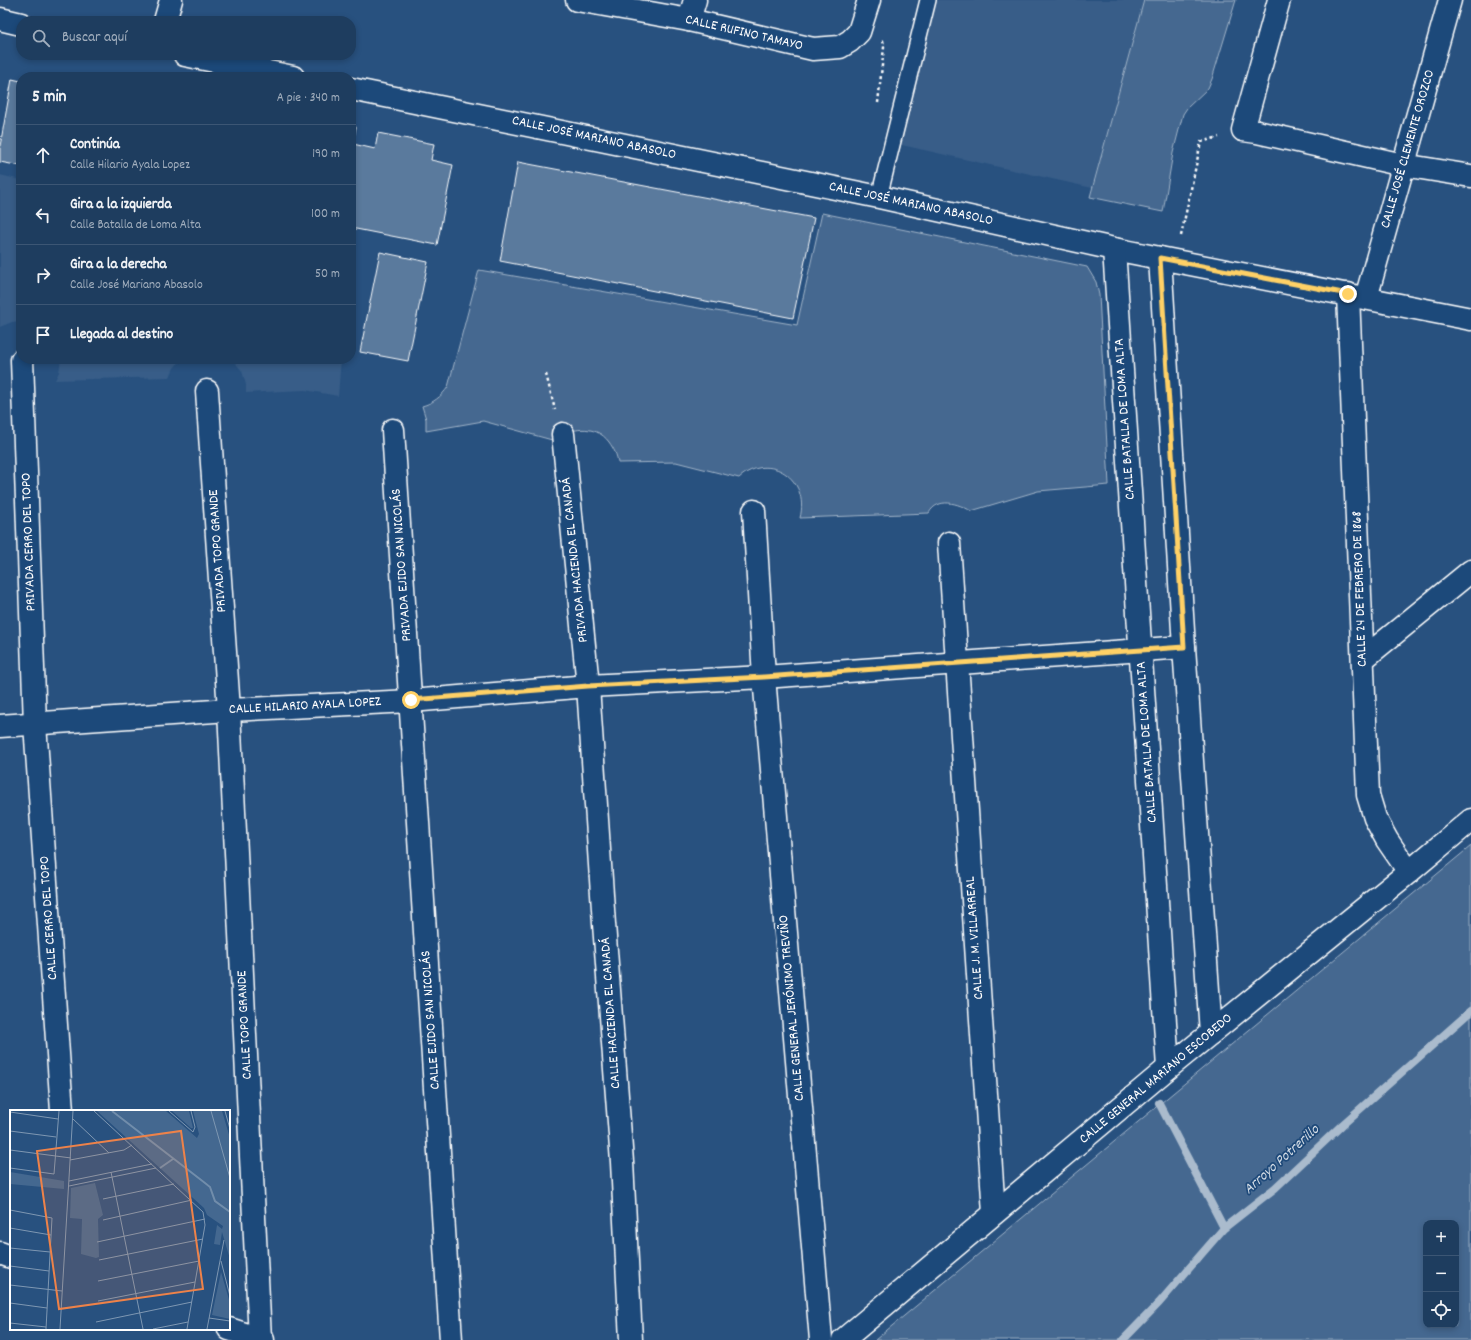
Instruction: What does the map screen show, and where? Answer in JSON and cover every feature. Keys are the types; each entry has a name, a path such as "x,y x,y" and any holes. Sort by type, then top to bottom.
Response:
{"street":[{"path":"166,16 171,0"},
{"name":"CALLE RUFINO TAMAYO","path":"577,0 692,10 813,49 840,47 850,41 859,32 866,7"},
{"path":"1279,0 1243,130 1403,166 1471,176"},
{"name":"CALLE JOSÉ CLEMENTE OROZCO","path":"1357,296 1403,166 1450,0"},
{"path":"0,19 16,23"},
{"path":"210,60 268,72"},
{"name":"CALLE JOSÉ MARIANO ABASOLO","path":"356,90 879,197 1114,249 1471,319"},
{"name":"CALLE BATALLA DE LOMA ALTA","path":"1114,249 1168,1068"},
{"path":"1168,259 1184,647 1211,1033"},
{"name":"CALLE 24 DE FEBRERO DE 1868","path":"1357,296 1363,659 1368,795 1375,818 1387,840 1409,872"},
{"name":"PRIVADA CERRO DEL TOPO","path":"22,364 35,724"},
{"name":"PRIVADA TOPO GRANDE","path":"207,391 229,710"},
{"name":"PRIVADA EJIDO SAN NICOLÁS","path":"393,430 411,700"},
{"name":"PRIVADA HACIENDA EL CANADÁ","path":"563,434 588,686"},
{"name":"CALLE GENERAL JERÓNIMO TREVIÑO","path":"754,511 764,677 821,1340"},
{"name":"CALLE J. M. VILLARREAL","path":"950,544 994,1213"},
{"path":"1363,659 1471,571"},
{"name":"CALLE HILARIO AYALA LOPEZ","path":"0,726 229,710 411,700 588,686 764,677 1184,647"},
{"name":"CALLE HACIENDA EL CANADÁ","path":"588,686 622,1162 631,1340"},
{"name":"CALLE EJIDO SAN NICOLÁS","path":"411,700 451,1340"},
{"name":"CALLE TOPO GRANDE","path":"229,710 262,1340"},
{"name":"CALLE CERRO DEL TOPO","path":"35,724 62,1110"},
{"name":"CALLE GENERAL MARIANO ESCOBEDO","path":"843,1340 1168,1068 1471,820"},
{"path":"0,1253 10,1257"},
{"path":"230,1329 262,1340"}],"lane":[{"path":"879,197 928,0"}],"path":[{"path":"866,7 883,40 884,46 878,106"},
{"path":"1168,259 1201,142 1243,130"},
{"path":"546,374 551,400 563,434"}],"shaded area":[{"path":"919,0 1144,0 1092,188 884,141"},
{"path":"1144,0 1236,0 1208,88 1187,108 1183,114 1173,153 1163,212 1090,197"},
{"path":"0,175 16,179 16,322 0,327"},
{"path":"822,213 1087,267 1096,282 1099,295 1109,485 1038,491 971,511 954,504 943,503 933,508 929,513 800,518 802,504 799,492 793,481 785,473 775,469 763,467 751,470 739,478 676,462 618,463 615,452 603,436 597,432 582,429 574,430 552,440 483,421 426,431 426,419 422,406 430,403 443,394 448,387 479,270 797,325"},
{"path":"60,364 178,364 170,377 55,380 59,372"},
{"path":"236,364 341,364 338,396 305,390 246,393 246,385 242,371"},
{"path":"1471,846 1471,1340 875,1340"}],"building":[{"path":"12,79 16,80 16,165 0,162 0,146"},
{"path":"378,133 434,144 431,160 453,165 437,245 356,229 356,145 375,149"},
{"path":"518,162 814,218 793,318 500,261"},
{"path":"380,252 428,262 408,361 360,352"}],"waterway":[{"name":"Arroyo Potrerillo","path":"1123,1340 1159,1303 1224,1228 1275,1188 1342,1125 1471,1011"},
{"path":"1159,1103 1224,1228"}],"route":[{"path":"411,700 588,686 764,677 1184,647 1160,258 1348,294"}]}
